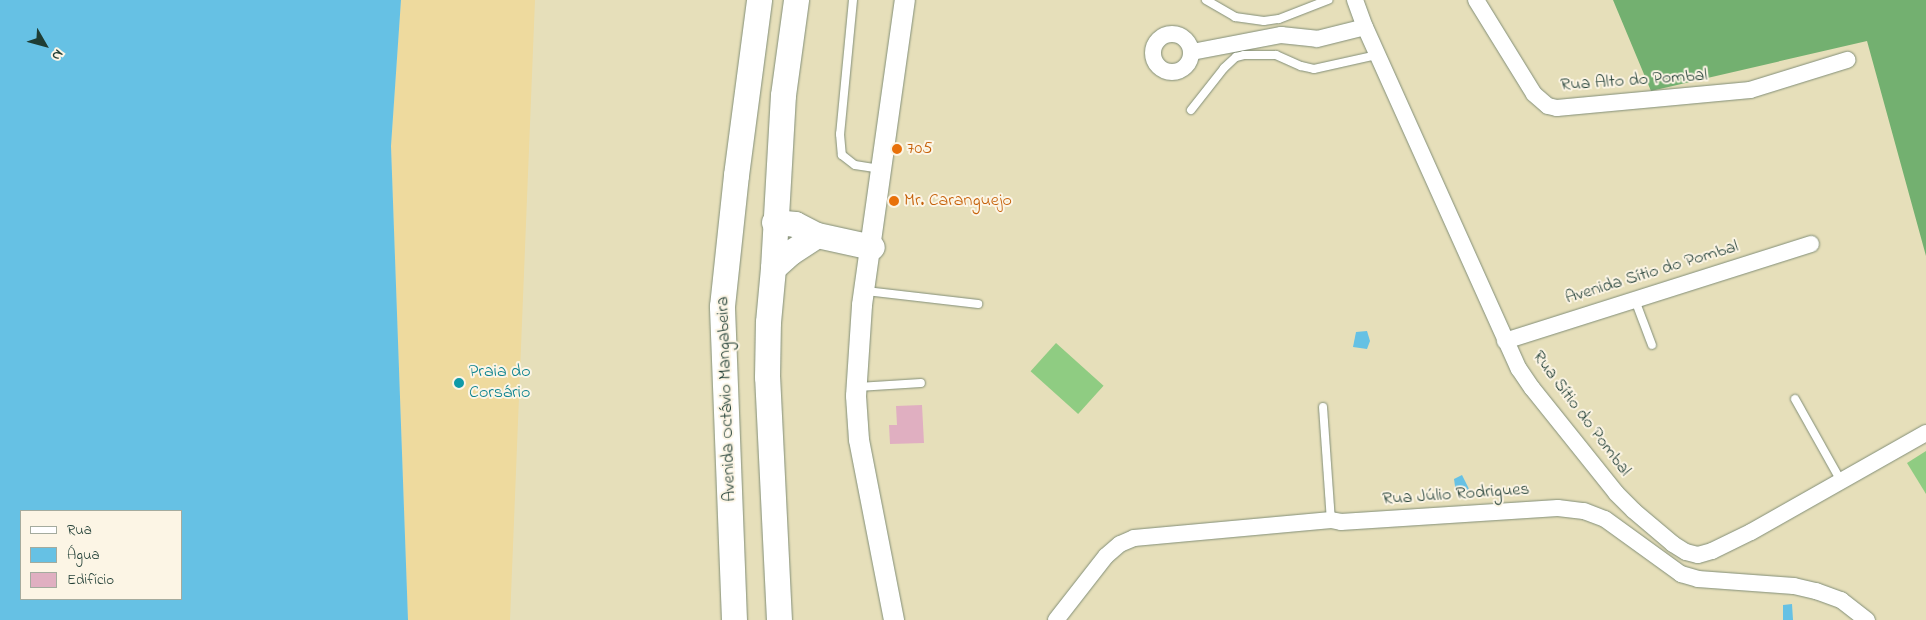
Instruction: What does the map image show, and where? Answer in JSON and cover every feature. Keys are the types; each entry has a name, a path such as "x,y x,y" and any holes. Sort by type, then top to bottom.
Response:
{"main road":[{"name":"Avenida Octávio Mangabeira","path":"734,620 722,306 736,174 759,0"},
{"path":"779,620 767,377 768,322 785,74 796,0"},
{"path":"774,222 803,227 818,236 872,247"},
{"path":"773,268 791,252 818,236"}],"street":[{"path":"894,620 859,440 856,388 864,291 872,247 905,0"},
{"name":"Rua Sítio do Pombal","path":"1355,0 1377,55 1506,341 1532,388 1616,493 1634,511 1686,552 1698,555 1712,551 1751,532 1926,432"},
{"name":"Rua Alto do Pombal","path":"1476,0 1534,94 1541,102 1557,108 1750,90 1848,60"},
{"path":"1192,52 1282,35 1317,39 1365,27"},
{"name":"Avenida Sítio do Pombal","path":"1506,341 1811,244"},
{"name":"Rua Júlio Rodrigues","path":"1056,620 1106,556 1120,544 1134,538 1331,520 1341,522 1558,508 1584,512 1605,519 1664,564 1681,574 1698,580 1794,586 1816,591 1841,600 1867,620"}],"lane":[{"path":"853,0 840,134 842,155 855,165 882,169"},
{"path":"1206,0 1235,17 1264,21 1279,19 1328,0"},
{"path":"1191,110 1224,68 1236,57 1244,55 1276,55 1301,66 1314,69 1377,55"},
{"path":"864,291 978,304"},
{"path":"1635,299 1652,345"},
{"path":"856,388 921,383"},
{"path":"1794,399 1840,481"},
{"path":"1323,407 1331,520"}],"green space":[{"path":"1613,0 1926,0 1926,256 1867,41 1651,91"},
{"path":"1056,343 1104,386 1078,414 1031,371"},
{"path":"1926,451 1926,494 1907,463"}],"sand":[{"name":"Praia do Corsário","path":"401,0 535,0 510,620 408,620 391,146"}],"water":[{"path":"0,0 401,0 391,146 408,620 0,620"},
{"path":"1367,331 1370,341 1367,349 1353,347 1356,332"},
{"path":"1462,475 1469,489 1465,494 1456,493 1454,479"},
{"path":"1792,604 1793,620 1783,620 1783,605"}],"building":[{"path":"922,405 924,443 890,444 889,425 897,425 896,406"}],"place":[{"name":"705","path":"897,149"},
{"name":"Mr. Caranguejo","path":"894,201"},
{"name":"Praia do Corsário","path":"459,383"}]}
